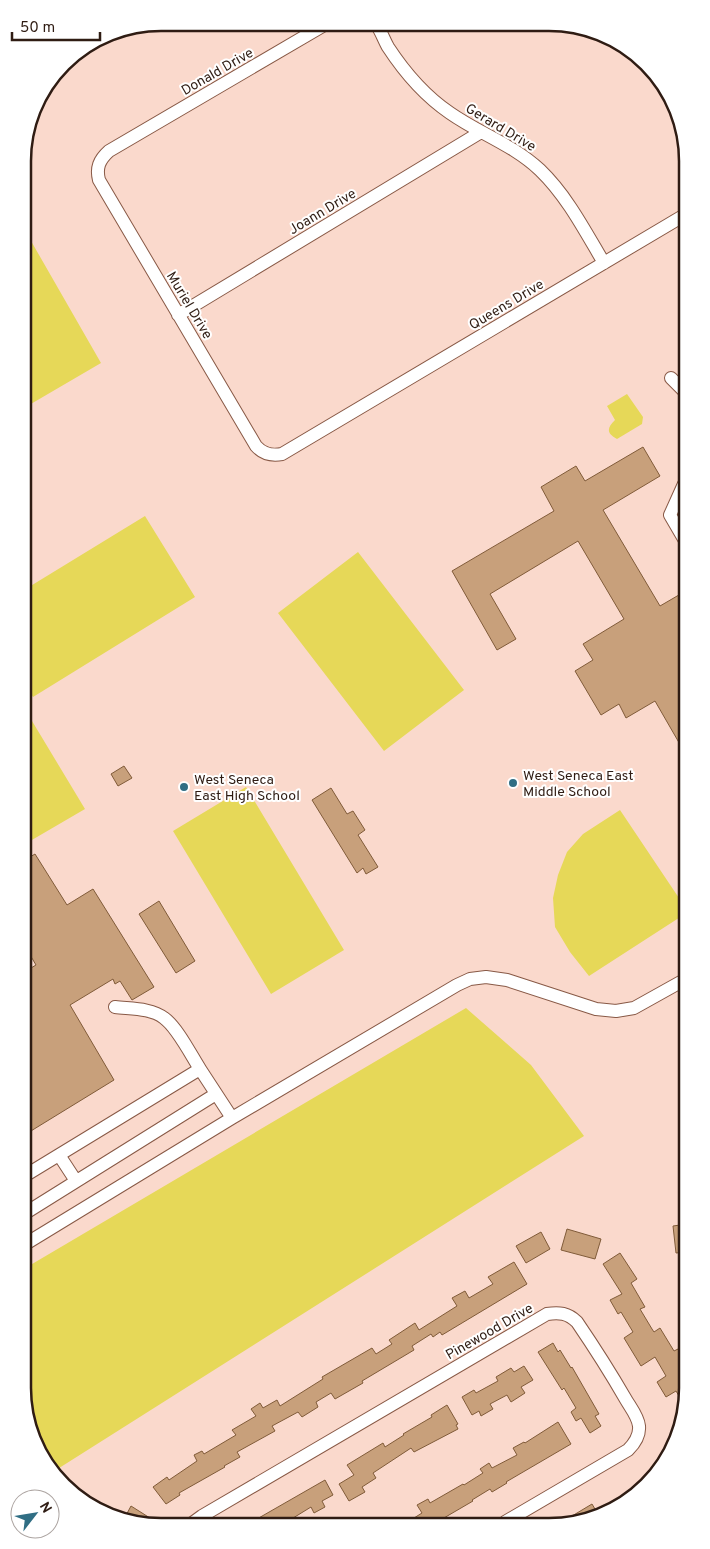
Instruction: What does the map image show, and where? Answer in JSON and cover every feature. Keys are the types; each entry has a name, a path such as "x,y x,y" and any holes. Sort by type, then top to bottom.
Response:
{"street":[{"name":"Donald Drive","path":"170,116 314,31"},
{"name":"Gerard Drive","path":"380,31 395,57 413,80 450,114 504,143 540,170 568,204 604,263"},
{"name":"Muriel Drive","path":"170,116 103,156 98,164 98,180 256,446 265,454 282,454 345,417"},
{"name":"Joann Drive","path":"178,315 482,132"},
{"name":"Queens Drive","path":"345,417 679,218"},
{"path":"671,378 679,386"},
{"path":"679,496 670,515 679,530"},
{"path":"31,1240 232,1118 470,979 486,977 507,980 596,1009 616,1012 634,1008 678,984"},
{"path":"115,1007 145,1010 163,1016 172,1024 232,1118"},
{"path":"31,1172 200,1069"},
{"path":"31,1209 216,1094"},
{"path":"59,1155 76,1182"},
{"name":"Pinewood Drive","path":"199,1518 547,1314 555,1312 564,1313 578,1322 638,1419 638,1436 628,1450 511,1518"}],"shaded area":[{"path":"32,243 101,363 32,403"},
{"path":"627,394 643,417 642,424 617,439 609,432 610,426 615,420 607,406"},
{"path":"145,516 195,597 33,697 32,585"},
{"path":"358,552 464,690 384,751 278,613"},
{"path":"32,721 85,809 31,840"},
{"path":"246,787 344,950 271,994 173,831"},
{"path":"620,810 678,897 678,918 589,976 570,952 555,927 553,898 558,875 567,852 583,834"},
{"path":"466,1008 531,1065 584,1136 59,1468 41,1438 32,1405 31,1265"}],"building":[{"path":"643,447 660,476 603,510 660,606 679,595 679,742 655,701 626,718 619,704 601,715 575,671 593,660 583,644 624,619 578,541 490,594 516,639 497,650 452,571 554,511 541,487 576,466 585,481"},
{"path":"124,766 132,778 118,786 111,774"},
{"path":"331,788 347,814 353,811 365,830 358,835 378,867 366,874 363,868 357,873 312,800"},
{"path":"35,854 67,905 93,889 154,987 132,1000 120,981 115,984 113,979 70,1005 114,1080 31,1131 31,968 36,965 31,957 31,856"},
{"path":"159,901 195,961 176,973 139,914"},
{"path":"678,1225 678,1253 676,1253 673,1226"},
{"path":"567,1229 601,1239 595,1259 561,1250"},
{"path":"541,1232 550,1249 526,1263 516,1246"},
{"path":"620,1253 637,1279 631,1283 645,1307 640,1309 654,1332 660,1328 674,1351 678,1349 678,1394 676,1391 666,1397 657,1382 666,1376 655,1357 641,1366 624,1338 633,1332 621,1312 618,1314 610,1300 622,1294 603,1264"},
{"path":"514,1262 527,1284 442,1335 440,1332 433,1337 431,1334 412,1346 414,1350 335,1399 331,1393 316,1402 318,1407 302,1417 298,1412 272,1426 275,1431 237,1452 240,1457 179,1493 180,1495 166,1504 153,1487 167,1477 169,1480 197,1461 194,1455 202,1451 204,1454 236,1435 232,1430 256,1416 251,1409 260,1403 263,1408 277,1400 280,1406 323,1379 322,1377 372,1348 376,1354 392,1344 389,1340 415,1323 419,1330 457,1306 452,1298 465,1291 469,1298 493,1284 488,1277"},
{"path":"553,1343 558,1352 560,1350 572,1367 599,1414 595,1416 601,1426 590,1433 581,1418 576,1421 571,1412 576,1408 538,1352"},
{"path":"524,1366 533,1380 521,1387 525,1393 511,1402 507,1395 490,1404 493,1409 481,1416 479,1411 472,1415 462,1397 474,1390 476,1393 498,1381 496,1377 511,1368 514,1372"},
{"path":"447,1405 458,1424 456,1425 458,1429 414,1452 411,1448 373,1473 376,1478 362,1487 365,1492 349,1501 339,1484 354,1475 347,1465 383,1443 385,1447 432,1417 431,1415"},
{"path":"558,1422 571,1444 492,1492 490,1489 444,1518 414,1518 422,1513 417,1505 428,1499 430,1503 464,1485 483,1473 480,1469 489,1463 492,1468 517,1455 513,1448 525,1443"},
{"path":"325,1480 333,1495 322,1501 325,1507 314,1513 311,1507 293,1518 259,1518"},
{"path":"592,1504 595,1509 591,1511 573,1515"},
{"path":"131,1506 149,1517 144,1517 127,1513"}],"place":[{"name":"West Seneca East Middle School","path":"513,783"},
{"name":"West Seneca East High School","path":"184,787"}]}
